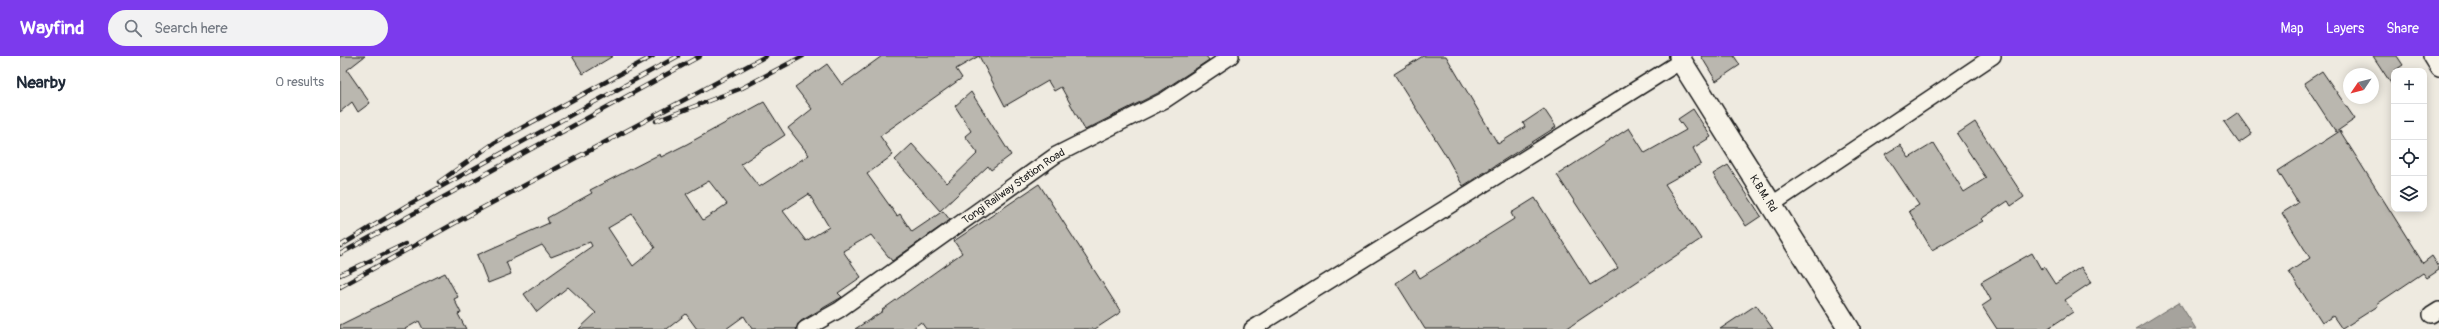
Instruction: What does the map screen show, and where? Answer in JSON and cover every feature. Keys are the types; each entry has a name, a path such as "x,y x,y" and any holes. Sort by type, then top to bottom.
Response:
{"street":[{"name":"Tongi Railway Station Road","path":"804,329 839,310 1056,155 1165,100 1231,56"},
{"path":"1771,205 1993,56"},
{"path":"2431,56 2439,69"},
{"path":"1252,329 1681,59"},
{"name":"K.B.M. Rd","path":"1681,59 1849,329"}],"shaded area":[{"path":"2179,302 2196,329 2135,329"}],"building":[{"path":"340,56 365,56 347,70 370,103 358,112 352,102 340,112"},
{"path":"572,56 613,56 583,74"},
{"path":"882,56 979,56 956,69 962,78 880,136 893,155 867,174 897,216 900,214 912,232 943,211 950,220 892,261 871,235 843,251 861,277 838,293 842,297 801,321 796,329 752,329 744,316 726,329 697,329 686,314 667,329 579,329 596,313 568,287 537,312 524,294 592,246 590,242 551,257 542,245 506,262 511,274 488,283 477,255 549,223 547,218 592,193 590,190 660,154 661,157 687,144 764,102 785,135 741,164 759,187 809,155 788,128 812,109 795,87 827,64 842,85","holes":["709,181 727,204 703,220 686,194","809,194 829,227 806,241 783,211","632,214 655,248 633,266 608,228"]},
{"path":"979,56 1206,56 1209,60 1160,92 1085,130 1061,87 1054,91 1048,81 1005,106"},
{"path":"1423,56 1446,56 1498,144 1525,127 1523,123 1544,109 1556,127 1463,186 1445,154 1394,74"},
{"path":"1701,56 1734,56 1740,65 1716,81"},
{"path":"2373,56 2397,56 2403,65 2398,68 2391,68 2391,83"},
{"path":"2322,71 2343,102 2343,104 2345,104 2355,119 2336,132 2304,83"},
{"path":"971,92 1011,155 991,170 988,166 940,211 895,160 912,144 947,183 978,153 965,136 971,131 955,106"},
{"path":"1693,109 1711,137 1693,148 1701,164 1665,184 1701,239 1566,329 1425,329 1396,283 1415,270 1420,278 1514,219 1511,213 1535,198 1590,285 1618,268 1557,175 1629,128 1645,153 1686,130 1678,119"},
{"path":"2237,113 2252,134 2239,143 2224,122"},
{"path":"1975,122 2024,197 2011,206 2008,201 1981,219 1983,221 1932,250 1909,211 1919,205 1885,154 1900,145 1909,158 1934,143 1964,192 1986,178 1957,134"},
{"path":"2340,131 2423,263 2432,256 2439,267 2439,270 2427,278 2423,273 2377,304 2378,306 2342,329 2333,316 2322,323 2289,272 2310,258 2282,213 2298,203 2278,171"},
{"path":"1728,165 1761,216 1746,226 1713,174"},
{"path":"1039,184 1121,312 1095,329 926,329 921,322 912,329 855,329 883,311 882,310 962,253 954,241"},
{"path":"2032,253 2041,269 2044,267 2055,284 2081,267 2092,282 2065,300 2073,312 2047,329 1997,329 1982,306 1991,300 1981,282"},
{"path":"445,273 458,297 454,299 461,313 458,314 466,329 423,329 419,321 405,329 340,329 340,325"},
{"path":"1756,305 1773,329 1720,329"}],"railway":[{"path":"439,182 494,143 653,56"},
{"path":"340,246 406,206 678,56"},
{"path":"340,254 700,56"},
{"path":"340,287 473,213 766,56"},
{"path":"656,121 742,88 803,56"},
{"path":"340,275 405,244"}]}
